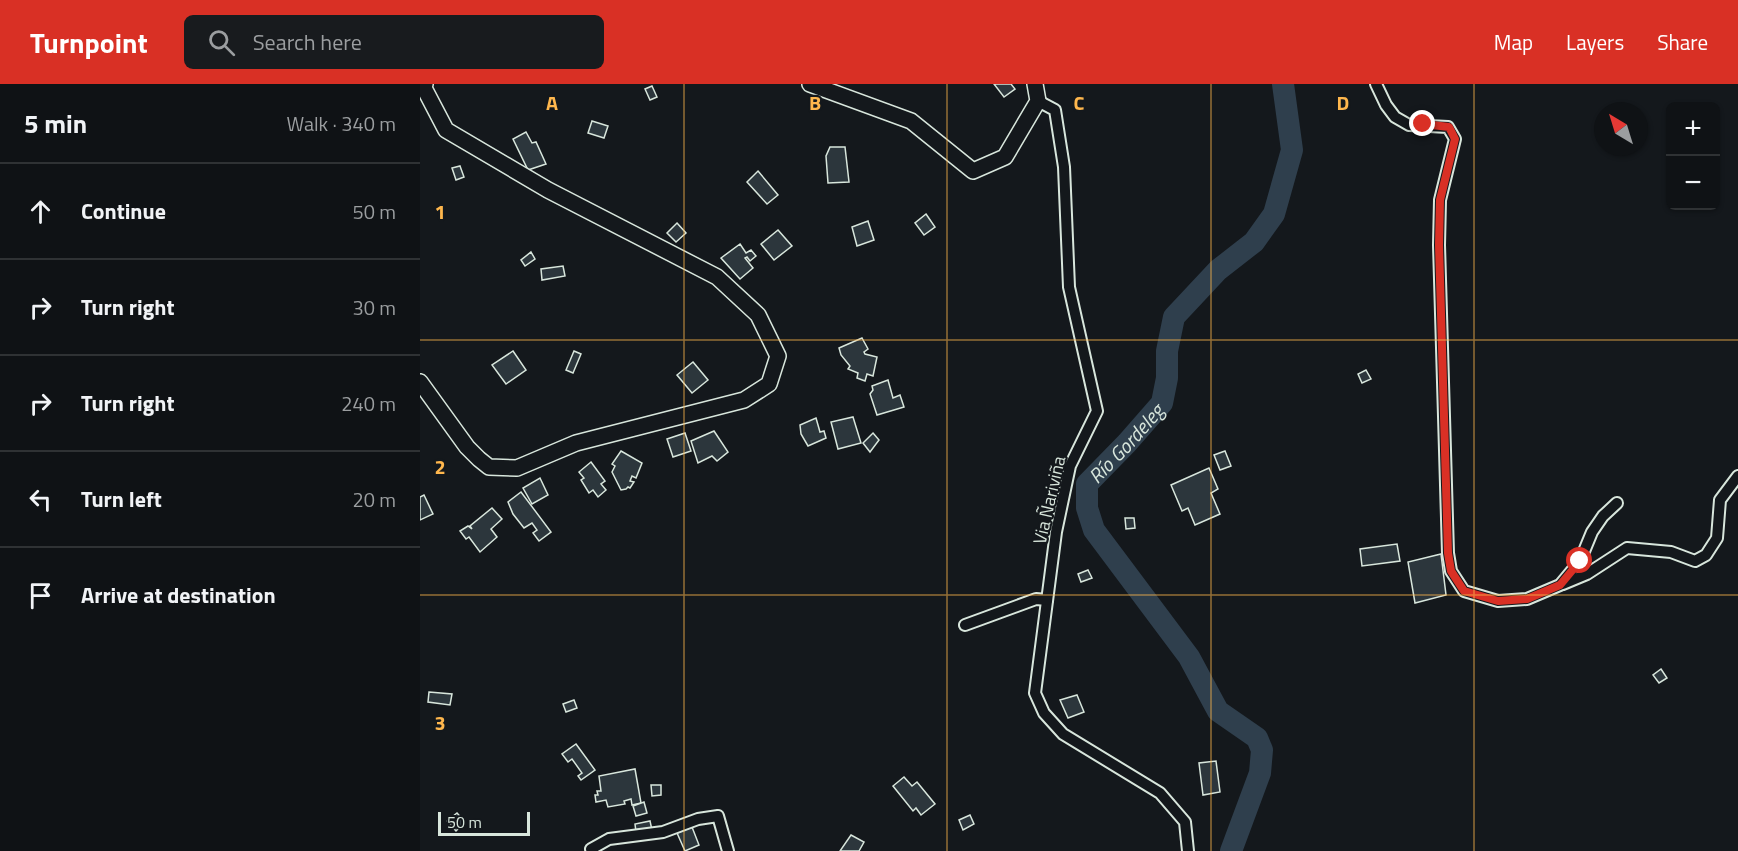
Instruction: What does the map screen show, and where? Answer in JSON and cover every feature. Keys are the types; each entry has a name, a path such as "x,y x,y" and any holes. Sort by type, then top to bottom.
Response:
{"street":[{"path":"420,382 467,447 489,467 517,468 576,444 744,400 769,384 778,356 758,315 717,277 548,190 446,130 424,88 425,84"},
{"path":"810,84 910,121 973,171 1005,157 1038,101 1035,84"},
{"path":"1376,84 1386,105 1395,117 1409,125 1449,127 1455,139 1440,200 1439,245 1448,553 1451,571 1464,591 1498,601 1527,599 1587,574 1627,548 1671,552 1695,561 1706,555 1717,538 1720,500 1738,476"},
{"name":"Via Ñariviña","path":"1038,101 1055,110 1064,167 1069,286 1097,411 1070,466 1056,532 1035,693 1044,713 1063,734 1160,793 1185,822 1188,851"},
{"path":"1560,585 1580,561 1598,524 1617,503"},
{"path":"966,625 1036,599 1047,600"},
{"path":"591,849 609,839 663,832 698,819 718,816 728,851"}],"building":[{"path":"994,84 1011,84 1015,89 1004,97"},
{"path":"652,86 657,97 650,100 645,89"},
{"path":"592,121 608,126 604,138 588,133"},
{"path":"526,132 532,143 536,142 546,164 528,170 513,139"},
{"path":"830,147 845,147 849,182 828,183 826,156"},
{"path":"460,166 464,177 456,180 452,168"},
{"path":"758,171 778,195 767,204 747,182"},
{"path":"926,214 935,227 924,235 915,223"},
{"path":"868,221 874,240 857,246 852,227"},
{"path":"677,223 686,233 676,242 667,233"},
{"path":"778,230 792,246 774,260 761,244"},
{"path":"740,244 746,253 751,250 756,256 750,261 747,257 745,258 753,268 740,279 721,258"},
{"path":"531,252 535,259 525,266 521,260"},
{"path":"563,266 565,276 542,280 541,269"},
{"path":"862,338 868,349 864,352 865,354 877,357 873,376 867,374 865,381 857,378 858,373 848,369 850,366 841,355 839,348"},
{"path":"513,351 526,370 506,384 492,365"},
{"path":"574,351 581,354 573,373 566,370"},
{"path":"693,362 708,380 692,393 677,375"},
{"path":"1366,370 1371,379 1362,383 1358,374"},
{"path":"888,380 893,398 900,395 904,407 877,415 870,394 873,390 872,386"},
{"path":"853,417 861,443 838,449 831,422"},
{"path":"816,418 820,432 824,431 826,438 808,446 801,434 800,425"},
{"path":"714,431 728,452 717,461 712,456 698,463 691,441"},
{"path":"685,433 691,451 673,457 667,439"},
{"path":"873,433 879,440 870,452 863,443"},
{"path":"621,451 642,463 636,478 632,476 630,481 634,482 630,488 621,490 612,472 615,466 612,464"},
{"path":"1225,451 1231,466 1220,470 1214,455"},
{"path":"591,462 605,481 601,484 606,490 598,497 593,490 589,493 581,480 584,478 579,472"},
{"path":"1209,468 1218,489 1211,493 1220,514 1195,525 1188,508 1182,511 1171,485"},
{"path":"540,478 548,495 532,504 523,488"},
{"path":"521,492 551,532 539,541 533,533 537,530 532,523 524,528 513,514 508,502"},
{"path":"424,495 433,514 420,520 420,497"},
{"path":"492,508 502,519 491,529 497,537 480,552 469,537 466,539 460,531 468,526 472,529 470,526"},
{"path":"1125,518 1134,518 1135,528 1126,529"},
{"path":"1397,544 1400,561 1362,566 1360,549"},
{"path":"1441,554 1446,595 1415,603 1408,562"},
{"path":"1088,570 1092,578 1081,582 1078,574"},
{"path":"1661,669 1667,678 1659,683 1653,675"},
{"path":"429,692 452,694 450,705 428,702"},
{"path":"1077,695 1084,712 1068,718 1060,700"},
{"path":"574,700 577,708 566,712 563,704"},
{"path":"576,744 595,770 581,780 578,776 582,773 572,759 568,762 562,754"},
{"path":"1216,761 1220,792 1203,795 1199,763"},
{"path":"635,769 641,803 632,805 631,799 624,801 625,804 608,807 606,800 596,802 595,795 598,795 597,791 601,791 599,776"},
{"path":"904,777 912,786 917,782 935,804 921,815 916,808 913,811 893,786"},
{"path":"651,785 661,785 661,795 652,796"},
{"path":"644,802 647,813 636,816 633,806"},
{"path":"457,813 465,822 456,831 447,821"},
{"path":"970,815 974,824 963,830 959,820"},
{"path":"650,821 652,830 636,832 635,824"},
{"path":"692,827 699,845 685,851 677,833"},
{"path":"851,835 864,842 859,851 840,851"}],"waterway":[{"name":"Río Gordeleg","path":"1231,851 1260,773 1262,750 1257,738 1218,711 1189,657 1094,530 1087,508 1087,484 1162,403 1167,378 1167,351 1174,317 1218,270 1254,242 1274,214 1292,150 1283,84"}],"route":[{"path":"1423,124 1449,127 1455,139 1440,200 1439,245 1448,553 1451,571 1464,591 1498,601 1527,599 1560,585 1580,561"}]}
